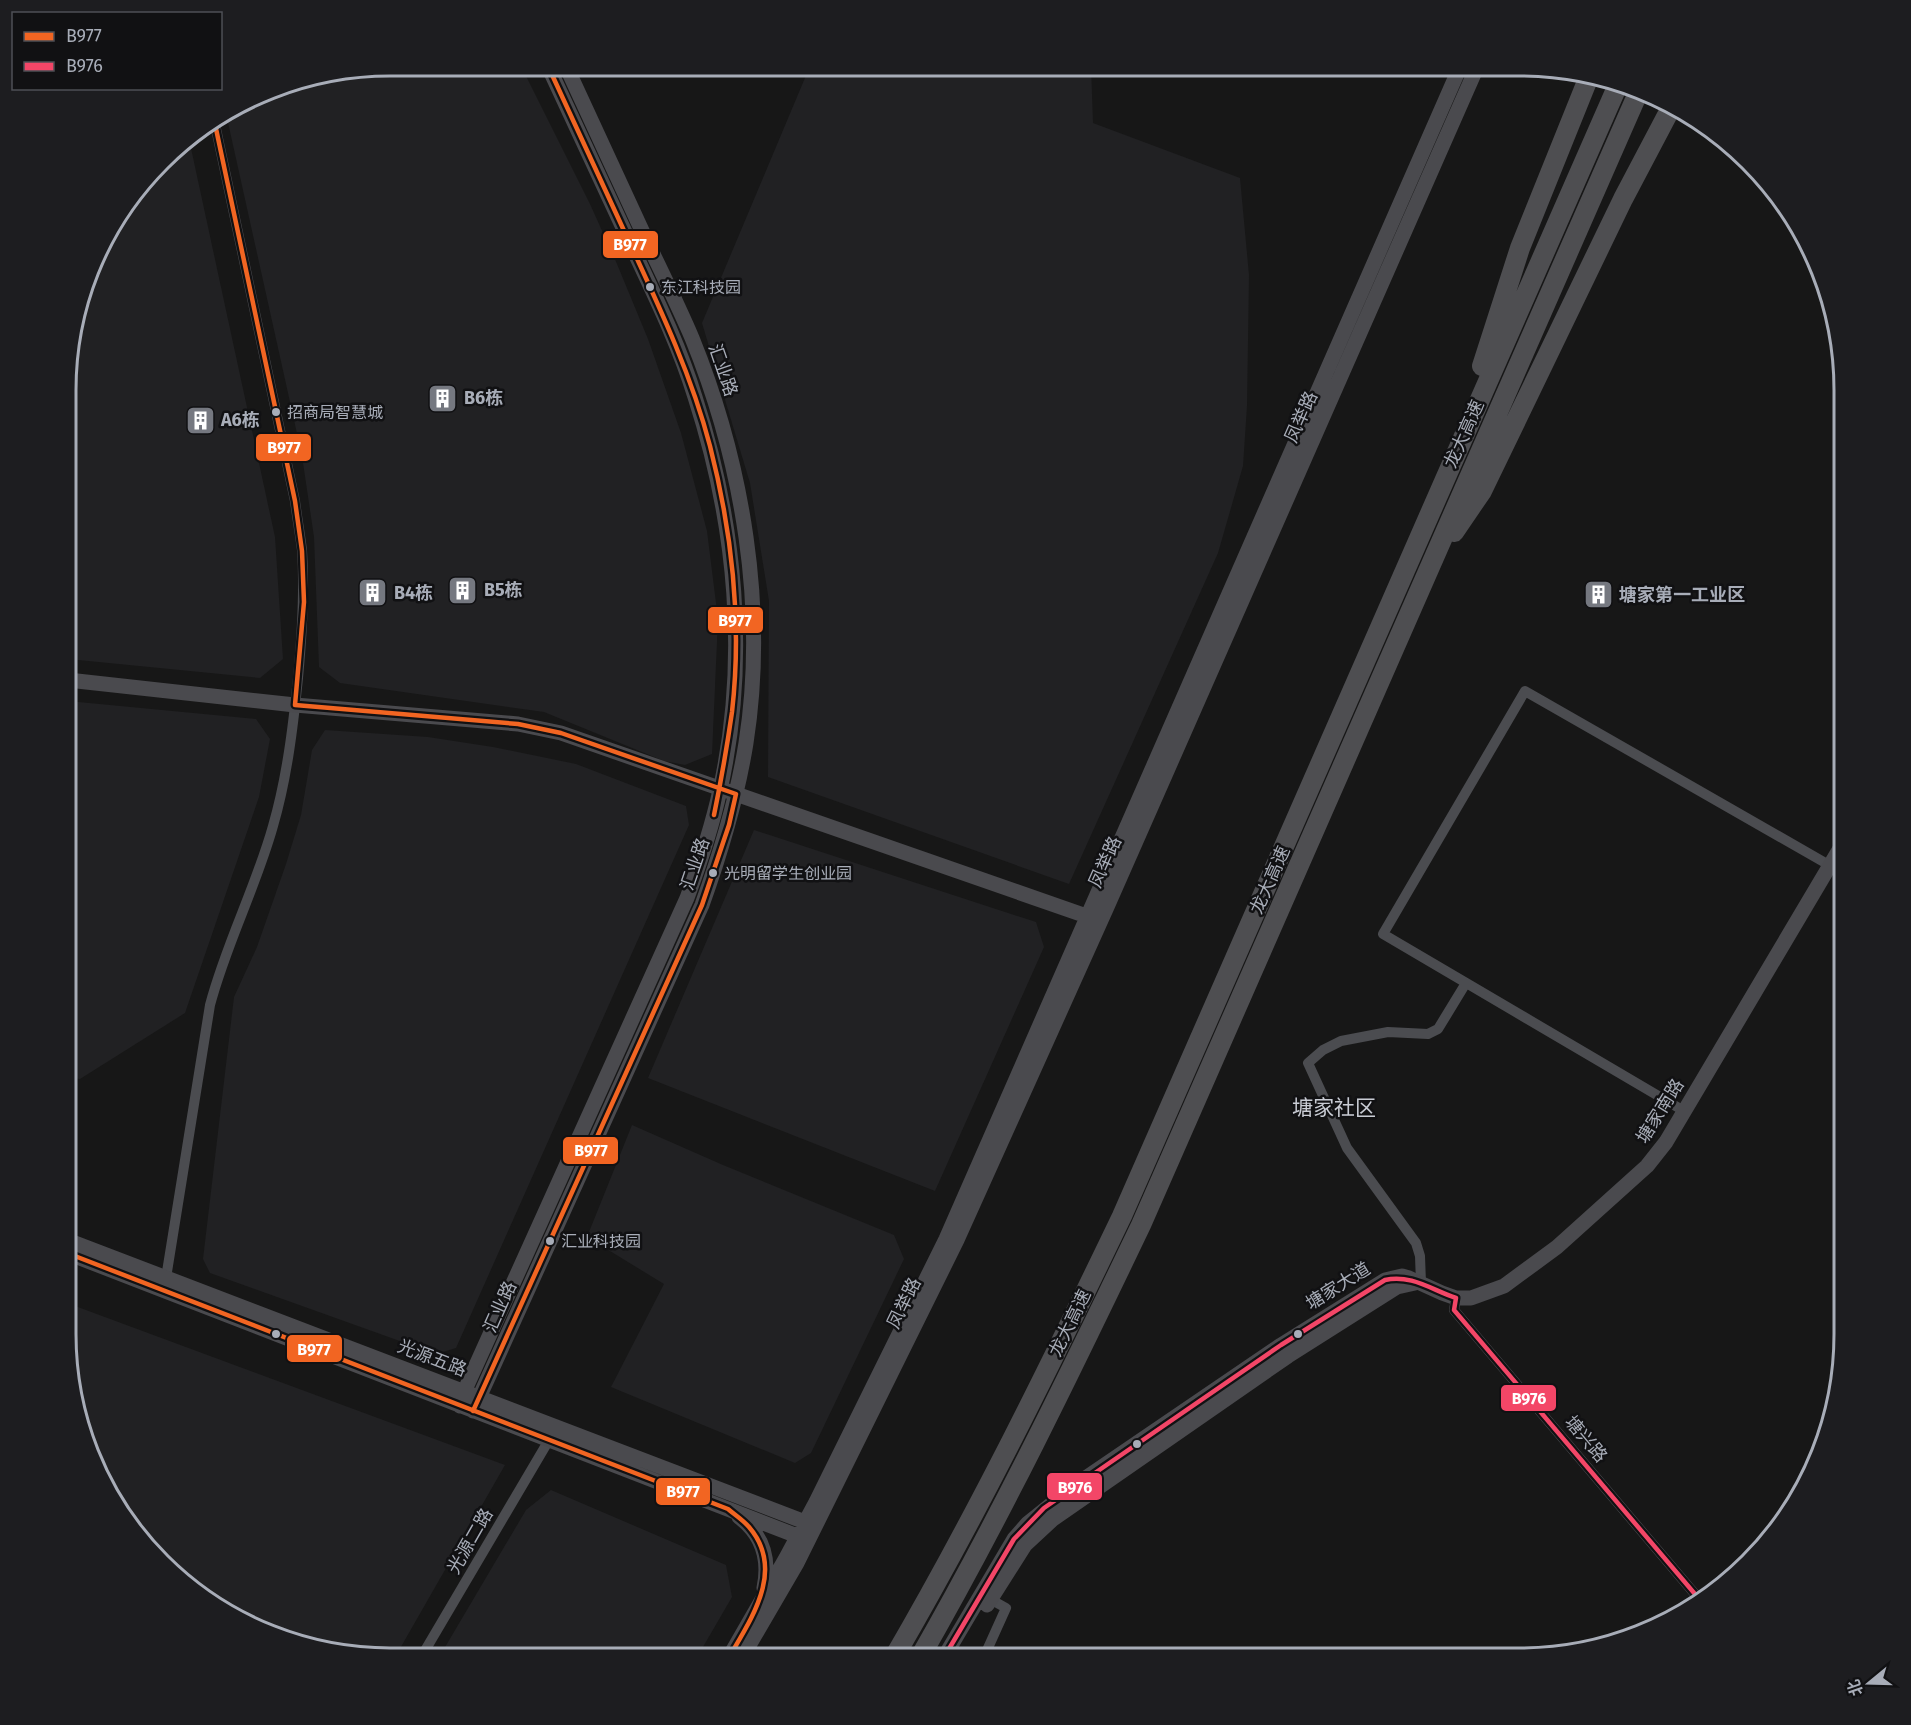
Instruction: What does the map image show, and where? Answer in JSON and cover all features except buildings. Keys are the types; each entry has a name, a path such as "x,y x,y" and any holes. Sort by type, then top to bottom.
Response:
{"highway":[{"path":"1429,514 1471,398 1520,248 1586,84"},
{"name":"龙大高速","path":"899,1648 982,1497 1068,1329 1122,1216 1615,91"},
{"name":"龙大高速","path":"925,1648 1000,1509 1141,1225 1636,98"},
{"path":"1427,572 1482,491 1623,199 1668,114"}],"street":[{"name":"汇业路","path":"470,1402 687,898 713,820 729,739 733,702 736,624 734,580 720,489 695,396 676,344 553,76"},
{"name":"汇业路","path":"470,1402 702,905 729,825 736,795 746,742 752,665 753,624 745,531 736,486 711,391 692,338 571,76"},
{"name":"凤举路","path":"747,1648 957,1240 1456,76"},
{"name":"凤举路","path":"1094,919 1473,76"},
{"path":"166,1278 210,1005 219,970 258,872 284,782 296,705 304,603 302,551 295,501 216,129"},
{"path":"76,681 296,705 518,724 561,733 1094,919"},
{"path":"1684,1111 1383,934 1526,691 1829,865"},
{"name":"塘家南路","path":"1456,1298 1470,1298 1504,1286 1557,1247 1647,1166 1666,1142 1834,857"},
{"path":"1456,1298 1421,1283 1420,1256 1416,1243 1347,1148 1308,1063 1323,1050 1341,1041 1388,1032 1428,1034 1438,1029 1466,983"},
{"name":"光源五路","path":"76,1243 470,1402 806,1533"},
{"name":"光源五路","path":"76,1256 470,1402 549,1440 728,1509 806,1533"},
{"name":"塘家大道","path":"950,1648 1014,1539 1044,1508 1281,1345 1385,1280 1402,1276 1421,1283"},
{"name":"塘家大道","path":"961,1648 1025,1545 1053,1519 1288,1356 1397,1287 1408,1283 1421,1283"},
{"name":"塘兴路","path":"1456,1298 1454,1310 1696,1595"},
{"name":"光源二路","path":"426,1648 549,1440"},
{"path":"728,1509 755,1532 764,1549 767,1571 757,1608"},
{"name":"凤举路","path":"734,1648 757,1608 806,1533"},
{"path":"988,1648 1006,1608 990,1599"}],"shaded area":[{"path":"391,76 526,76 590,204 617,264 648,339 681,433 707,531 718,619 712,754 685,765 664,761 544,712 340,683 319,667 314,537 302,456 228,122 290,93 350,79"},
{"name":"东江科技园","path":"806,76 1091,76 1093,123 1240,178 1249,275 1247,406 1243,466 1218,553 1069,884 768,777 769,601 750,483 702,323"},
{"path":"191,149 275,537 283,659 260,678 76,660 76,391 79,350 87,310 100,271 129,216 155,184"},
{"path":"76,702 256,719 270,739 259,797 185,1013 80,1079 76,1078"},
{"name":"汇业科技园","path":"325,730 428,737 493,747 576,764 686,806 689,825 456,1348 436,1354 210,1273 203,1259 234,997 257,947 286,864 301,815 312,750"},
{"path":"754,830 1036,922 1044,947 935,1191 648,1078"},
{"path":"632,1125 894,1235 904,1259 811,1453 795,1463 611,1387 664,1284 587,1237"},
{"path":"76,1306 505,1465 400,1648 350,1646 310,1638 271,1625 216,1596 200,1584 169,1556 129,1509 100,1454 87,1415 79,1375"},
{"path":"551,1490 726,1565 732,1597 702,1648 444,1648 526,1510"}],"transit line":[{"name":"B977","path":"553,76 673,339 702,419 718,479 733,578 736,645 732,712 714,815"},
{"name":"B977","path":"216,129 295,501 302,551 304,602 295,705 518,724 561,733 736,794 729,825 702,905 473,1411"},
{"name":"B977","path":"76,1256 728,1509 749,1527 760,1543 765,1560 765,1577 761,1594 755,1611 734,1648"},
{"name":"B976","path":"950,1648 1014,1539 1044,1508 1281,1345 1385,1280 1395,1279 1413,1281 1456,1298 1454,1310 1696,1595"}],"place":[{"name":"东江科技园","path":"650,287"},
{"name":"B6栋","path":"443,398"},
{"name":"招商局智慧城","path":"276,412"},
{"name":"A6栋","path":"200,420"},
{"name":"B5栋","path":"463,590"},
{"name":"B4栋","path":"373,593"},
{"name":"塘家第一工业区","path":"1598,595"},
{"name":"光明留学生创业园","path":"713,873"},
{"name":"汇业科技园","path":"550,1241"}],"district":[{"name":"塘家社区","path":"1334,1108"}]}
